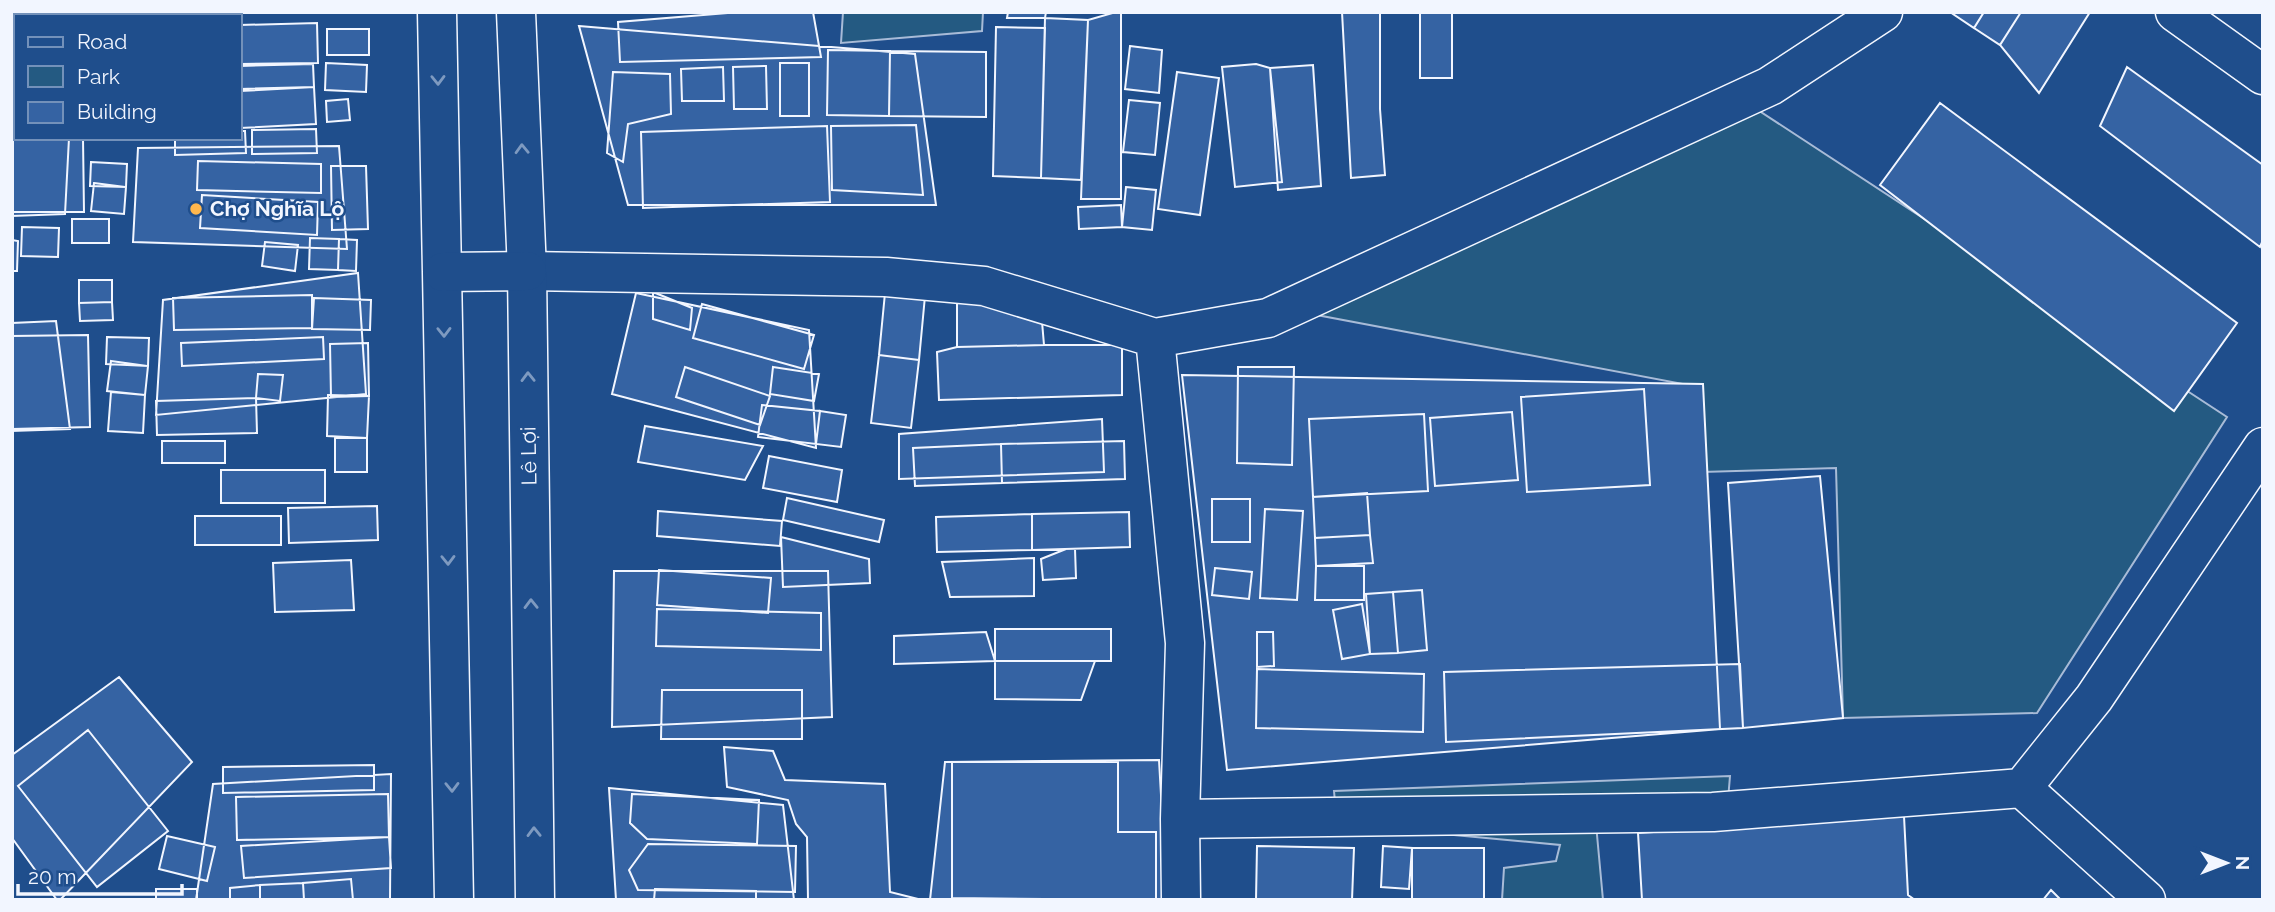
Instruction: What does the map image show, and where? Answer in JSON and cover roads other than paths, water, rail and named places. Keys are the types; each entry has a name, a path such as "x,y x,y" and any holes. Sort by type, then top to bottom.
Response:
{"street":[{"path":"437,12 454,900"},
{"name":"Lê Lợi","path":"516,12 527,271 535,900"},
{"path":"443,272 886,277 984,286 1155,338 1268,318 1770,86 1883,12"},
{"path":"2175,12 2263,75"},
{"path":"1155,338 1185,643 1180,819 1181,900"},
{"path":"1180,819 1713,812 2022,788 2094,698 2263,447"},
{"path":"2022,788 2146,900"}],"place":[{"name":"Chợ Nghĩa Lộ","path":"196,209"}]}
